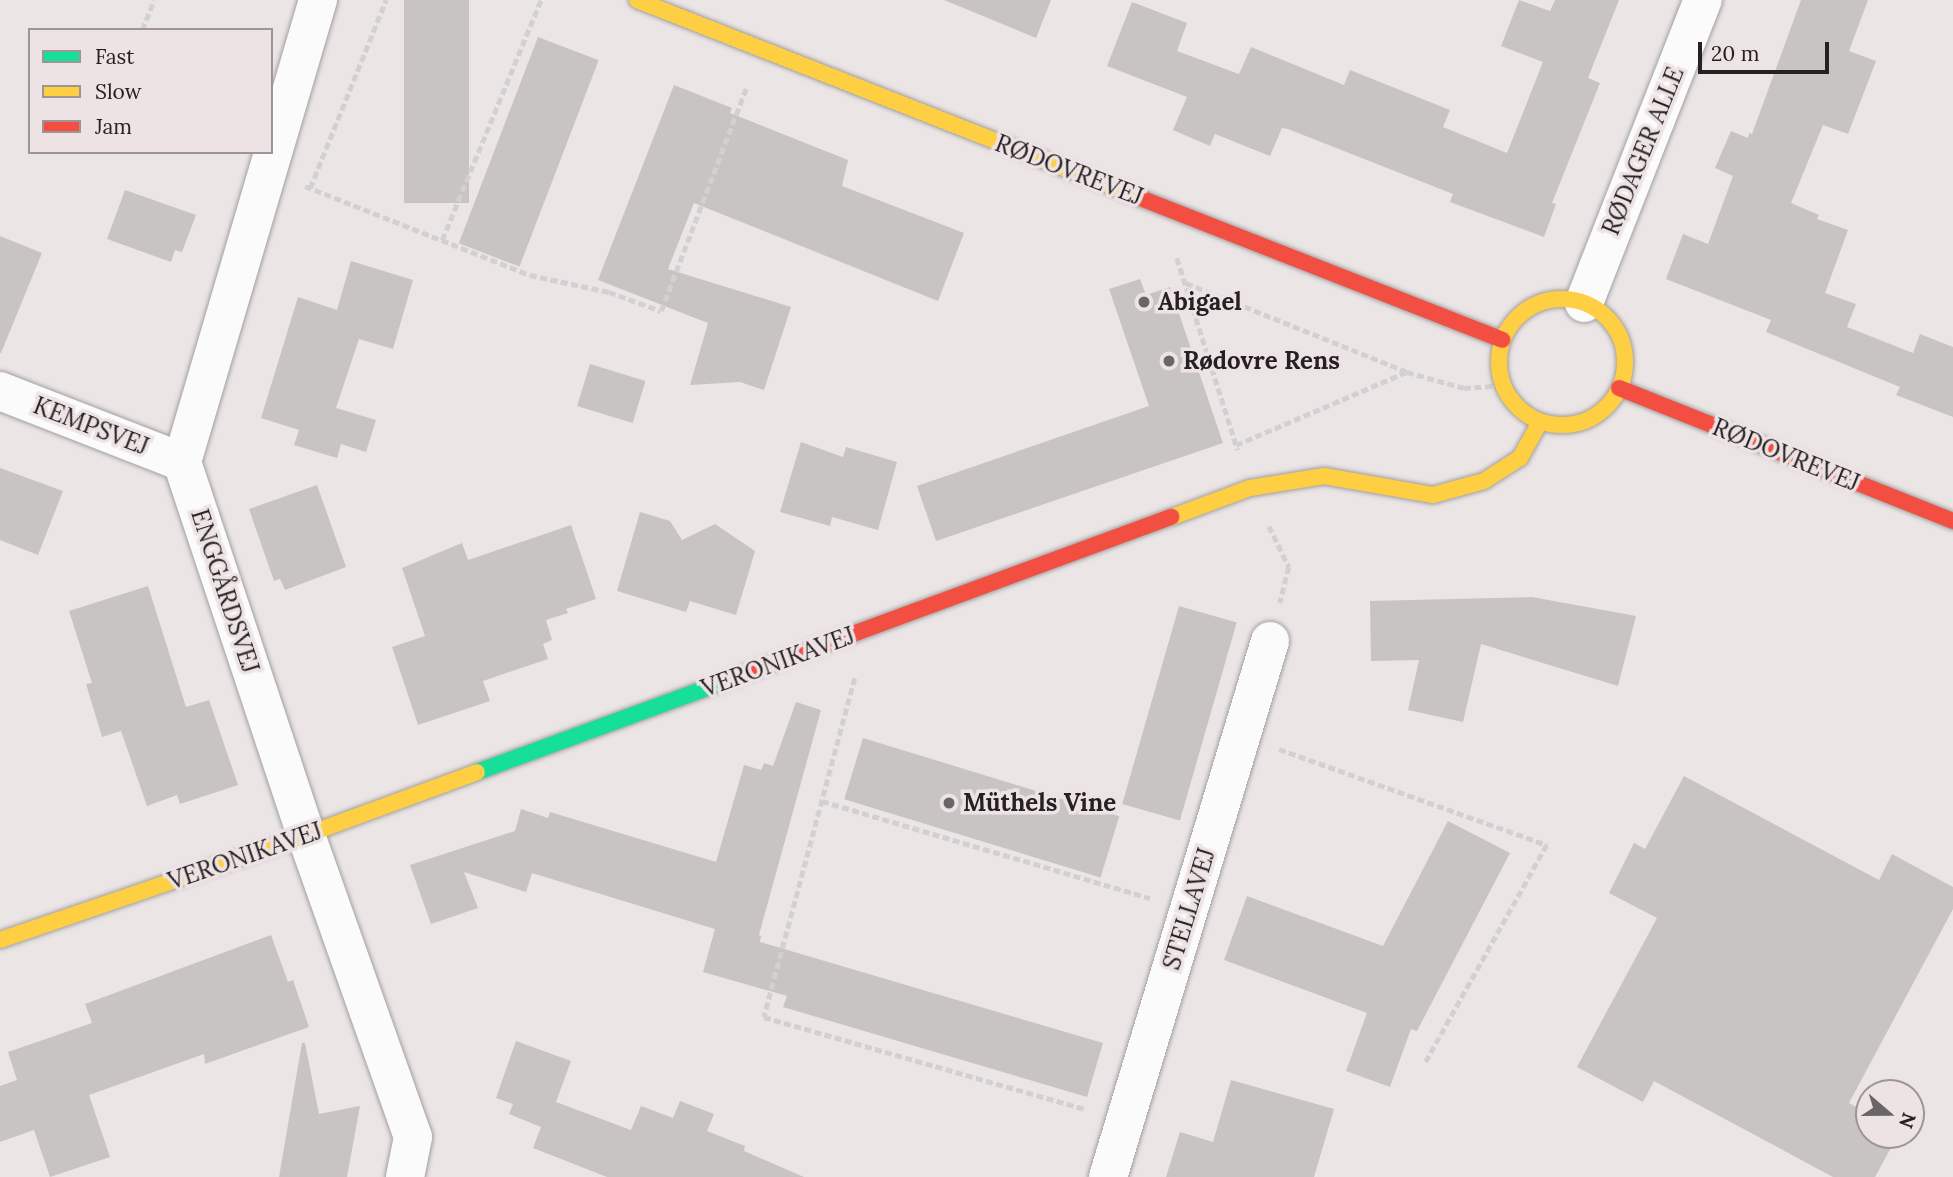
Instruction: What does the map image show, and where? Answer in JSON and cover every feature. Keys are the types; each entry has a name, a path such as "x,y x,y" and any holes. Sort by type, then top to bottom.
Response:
{"street":[{"path":"181,461 318,0"},
{"name":"RØDOVREVEJ","path":"637,0 1502,340"},
{"name":"RØDAGER ALLE","path":"1584,303 1703,0"},
{"path":"1558,299 1584,303 1607,317 1619,336 1625,357 1619,388 1602,411 1584,422 1561,426 1540,422 1514,404 1503,385 1498,363 1502,340 1518,316 1536,304 1558,299"},
{"name":"RØDOVREVEJ","path":"1619,388 1953,521"},
{"name":"KEMPSVEJ","path":"0,391 181,461"},
{"name":"VERONIKAVEJ","path":"0,940 306,835 1250,488 1324,476 1433,495 1484,481 1520,458 1540,422"},
{"name":"ENGGÅRDSVEJ","path":"181,461 306,835 413,1137 405,1177"},
{"name":"STELLAVEJ","path":"1108,1177 1270,641"}],"path":[{"path":"143,28 154,0"},
{"path":"310,188 386,0"},
{"path":"442,240 541,0"},
{"path":"268,172 530,275 609,292 662,311 761,49"},
{"path":"1161,206 1250,488 1289,567"},
{"path":"1185,282 1407,372 1464,388 1503,385"},
{"path":"1236,445 1407,372"},
{"path":"869,628 764,1017 1126,1121"},
{"path":"1242,735 1547,845 1425,1063"},
{"path":"822,801 1189,909"}],"building":[{"path":"404,0 469,0 469,203 404,203"},
{"path":"944,0 1051,0 1036,38"},
{"path":"1519,0 1550,11 1555,0 1619,0 1588,78 1600,83 1552,203 1556,204 1544,237 1450,202 1453,194 1288,129 1282,128 1270,156 1215,134 1210,146 1173,130 1187,97 1107,66 1132,2 1187,23 1177,51 1239,74 1251,47 1344,85 1350,70 1450,110 1443,127 1507,153 1543,62 1501,46"},
{"path":"1801,0 1868,0 1849,51 1876,61 1848,134 1823,125 1791,203 1819,215 1817,219 1848,230 1825,293 1856,304 1847,327 1913,353 1920,334 1953,347 1953,417 1896,395 1900,387 1766,332 1771,320 1666,279 1683,234 1708,244 1733,176 1715,168 1731,131 1748,138 1749,133 1752,134"},
{"path":"538,37 599,60 519,267 459,243"},
{"path":"674,85 732,108 730,113 848,160 842,186 964,233 938,301 694,203 668,269 791,307 764,390 740,382 690,385 708,323 598,280"},
{"path":"125,190 196,215 182,252 175,250 171,262 107,239"},
{"path":"0,236 42,253 1,353 0,353"},
{"path":"351,261 413,280 393,349 359,339 336,408 376,420 366,452 341,444 337,458 294,445 299,430 261,418 298,297 337,310"},
{"path":"1140,279 1146,295 1170,287 1223,443 936,541 917,486 1149,406 1109,289"},
{"path":"590,364 645,381 633,423 577,406"},
{"path":"801,442 843,457 846,447 897,462 878,530 832,517 830,526 780,512"},
{"path":"0,468 63,491 38,555 0,540"},
{"path":"317,485 346,567 285,590 280,579 274,581 249,509"},
{"path":"640,512 670,521 682,540 715,524 755,551 736,615 690,601 686,612 617,591"},
{"path":"571,525 596,599 566,609 568,613 546,620 552,640 543,644 548,659 483,681 490,701 418,725 392,647 425,636 402,568 462,543 468,560"},
{"path":"148,586 186,707 209,700 238,785 180,804 177,795 147,806 121,731 102,737 86,684 92,683 69,611"},
{"path":"1532,597 1636,616 1618,686 1481,644 1463,722 1408,710 1419,660 1371,661 1370,601"},
{"path":"1179,606 1237,623 1180,821 1122,804"},
{"path":"796,702 821,710 759,935 760,942 1103,1043 1087,1097 783,1007 787,996 703,972 715,929 532,873 526,892 464,872 478,908 431,924 410,865 515,831 521,809 548,818 550,812 716,862 744,765 761,770 764,763 773,766"},
{"path":"863,738 1119,816 1101,878 844,799"},
{"path":"1684,776 1879,880 1892,854 1953,887 1953,909 1862,1079 1855,1079 1855,1092 1849,1103 1855,1106 1855,1149 1890,1149 1875,1177 1833,1177 1654,1081 1643,1102 1577,1067 1657,918 1609,893 1634,843 1645,849"},
{"path":"1448,821 1510,853 1417,1031 1411,1029 1390,1087 1346,1071 1367,1013 1224,960 1247,896 1383,946"},
{"path":"271,935 288,982 293,980 309,1027 205,1064 204,1054 89,1095 110,1157 50,1177 34,1130 0,1142 0,1086 17,1080 8,1052 92,1023 85,1004"},
{"path":"516,1041 571,1061 556,1102 631,1130 641,1106 673,1118 680,1101 714,1114 707,1131 745,1146 744,1151 804,1177 607,1177 533,1148 541,1127 509,1114 513,1104 496,1098"},
{"path":"302,1043 305,1043 319,1114 360,1106 347,1177 279,1177"},
{"path":"1231,1080 1334,1109 1314,1177 1166,1177 1180,1132 1213,1142"}],"traffic: fast":[{"path":"477,772 736,677"}],"traffic: slow":[{"path":"637,0 1143,199"},
{"path":"1562,299 1586,304 1606,318 1620,338 1625,362 1620,386 1606,406 1586,420 1562,425 1538,420 1518,406 1504,386 1499,362 1504,338 1518,318 1538,304 1562,299"},
{"path":"1172,517 1250,488 1324,476 1433,495 1484,481 1520,458 1540,422"},
{"path":"0,940 306,835 477,772"}],"traffic: jam":[{"path":"1143,199 1502,340"},
{"path":"1619,388 1953,521"},
{"path":"736,677 1172,517"}],"place":[{"name":"Abigael","path":"1144,302"},
{"name":"Rødovre Rens","path":"1169,361"},
{"name":"Müthels Vine","path":"949,803"}]}
